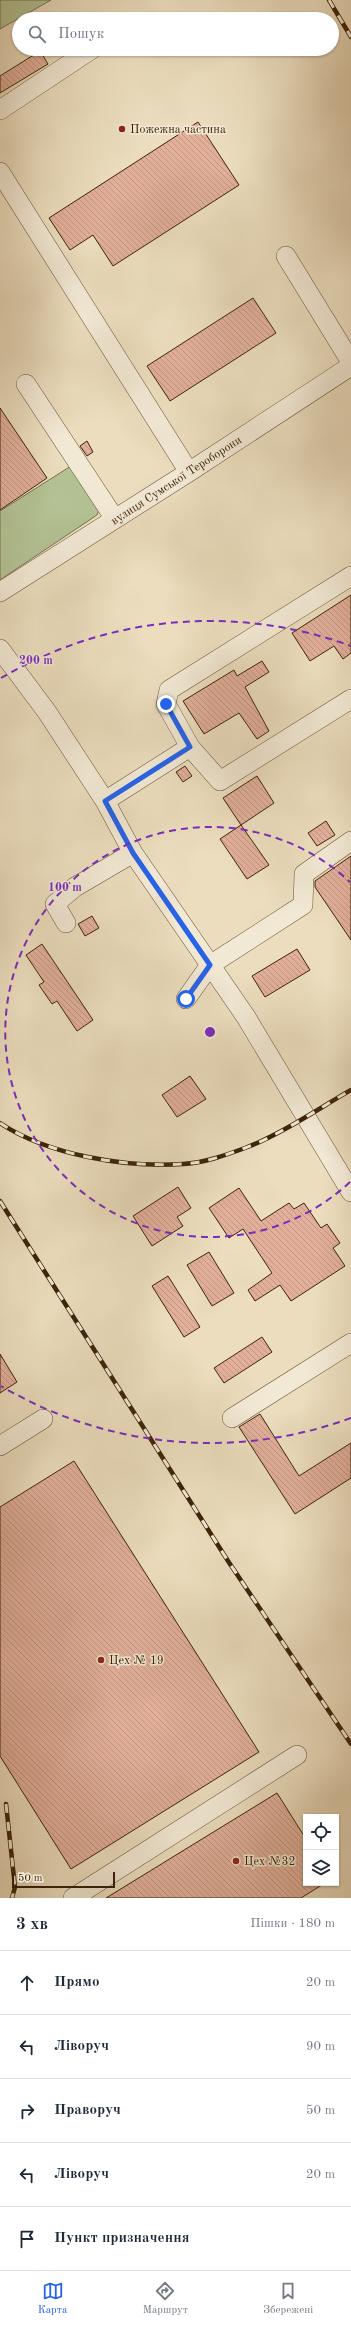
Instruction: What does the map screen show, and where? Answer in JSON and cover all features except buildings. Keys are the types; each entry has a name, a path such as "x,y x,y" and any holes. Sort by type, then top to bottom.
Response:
{"street":[{"path":"0,110 81,56"},
{"path":"0,172 189,472"},
{"path":"286,256 351,362"},
{"name":"вулиця Сумської Тероборони","path":"0,592 189,472 351,366"},
{"path":"26,384 115,519"},
{"path":"351,576 169,690 166,704 190,747 220,781 351,699"},
{"path":"0,649 47,712 105,801 133,853 233,1001 246,1017 351,1192"},
{"path":"105,801 190,747"},
{"path":"186,999 210,965 303,905 304,874 351,841"},
{"path":"66,923 55,904 75,887 133,853"},
{"path":"232,1418 351,1343"},
{"path":"0,1446 43,1420"},
{"path":"73,1898 297,1755"}],"green space":[{"path":"0,0 51,0 30,12 12,12 12,22 0,29"},
{"path":"71,466 99,510 97,515 0,580 0,511"}],"railway":[{"path":"329,0 336,12"},
{"path":"339,17 351,37"},
{"path":"0,1123 19,1134 41,1143 88,1157 137,1164 183,1164 223,1156 258,1143 285,1129 351,1090"},
{"path":"0,1201 228,1561 351,1744"},
{"path":"6,1804 15,1887 12,1898"}],"place":[{"name":"Пожежна частина","path":"122,129"},
{"name":"Цех № 19","path":"101,1660"},
{"name":"Цех №32","path":"236,1861"}],"route":[{"path":"166,704 190,747 105,801 133,853 210,965 186,999"}]}
